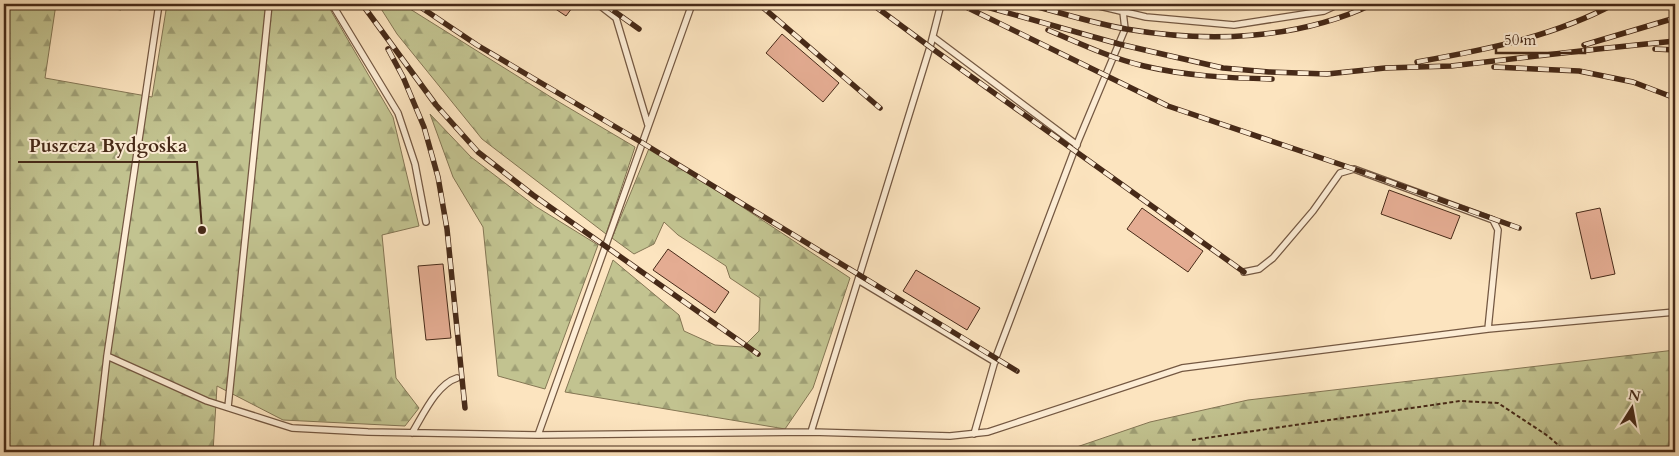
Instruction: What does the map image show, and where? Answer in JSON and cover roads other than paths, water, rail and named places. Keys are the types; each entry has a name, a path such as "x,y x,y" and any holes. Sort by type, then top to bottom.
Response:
{"lane":[{"path":"96,452 107,356 159,4"},
{"path":"228,407 269,4"},
{"path":"332,4 398,113 415,164 426,222"},
{"path":"598,4 616,18 648,125"},
{"path":"538,435 692,4"},
{"path":"811,432 933,37 941,4"},
{"path":"1091,4 1146,17 1234,25 1324,10 1334,4"},
{"path":"974,434 994,362 1077,145 1125,29 1123,12 1125,4"},
{"path":"933,37 1077,145"},
{"path":"1244,272 1259,269 1273,258 1313,211 1340,173 1354,169 1493,220 1498,230 1488,329"},
{"path":"858,280 994,362"},
{"path":"107,356 207,401 292,428 538,435 811,432 950,436 988,432 1182,368 1488,329 1675,312"},
{"path":"412,432 440,389 448,380 457,378"}],"railway":[{"path":"362,4 436,105 478,152 533,195 758,354"},
{"path":"416,4 477,45 641,142 1017,371"},
{"path":"604,4 639,29"},
{"path":"759,4 880,108"},
{"path":"872,4 1244,272"},
{"path":"960,4 1168,106 1354,169 1519,228"},
{"path":"976,4 1119,44 1175,57 1223,68 1269,72 1327,74 1385,68 1451,66 1675,41"},
{"path":"1026,4 1126,29 1188,36 1220,37 1252,35 1314,25 1344,16 1373,4"},
{"path":"1417,62 1467,53 1543,34 1614,4"},
{"path":"1584,45 1675,18"},
{"path":"1048,30 1107,55 1144,66 1208,76 1272,79"},
{"path":"388,49 403,77 424,127 438,177 447,229 465,408"},
{"path":"1655,49 1675,50"},
{"path":"1494,67 1579,71 1633,82 1675,98"}],"place":[{"name":"Puszcza Bydgoska","path":"202,230"}]}
